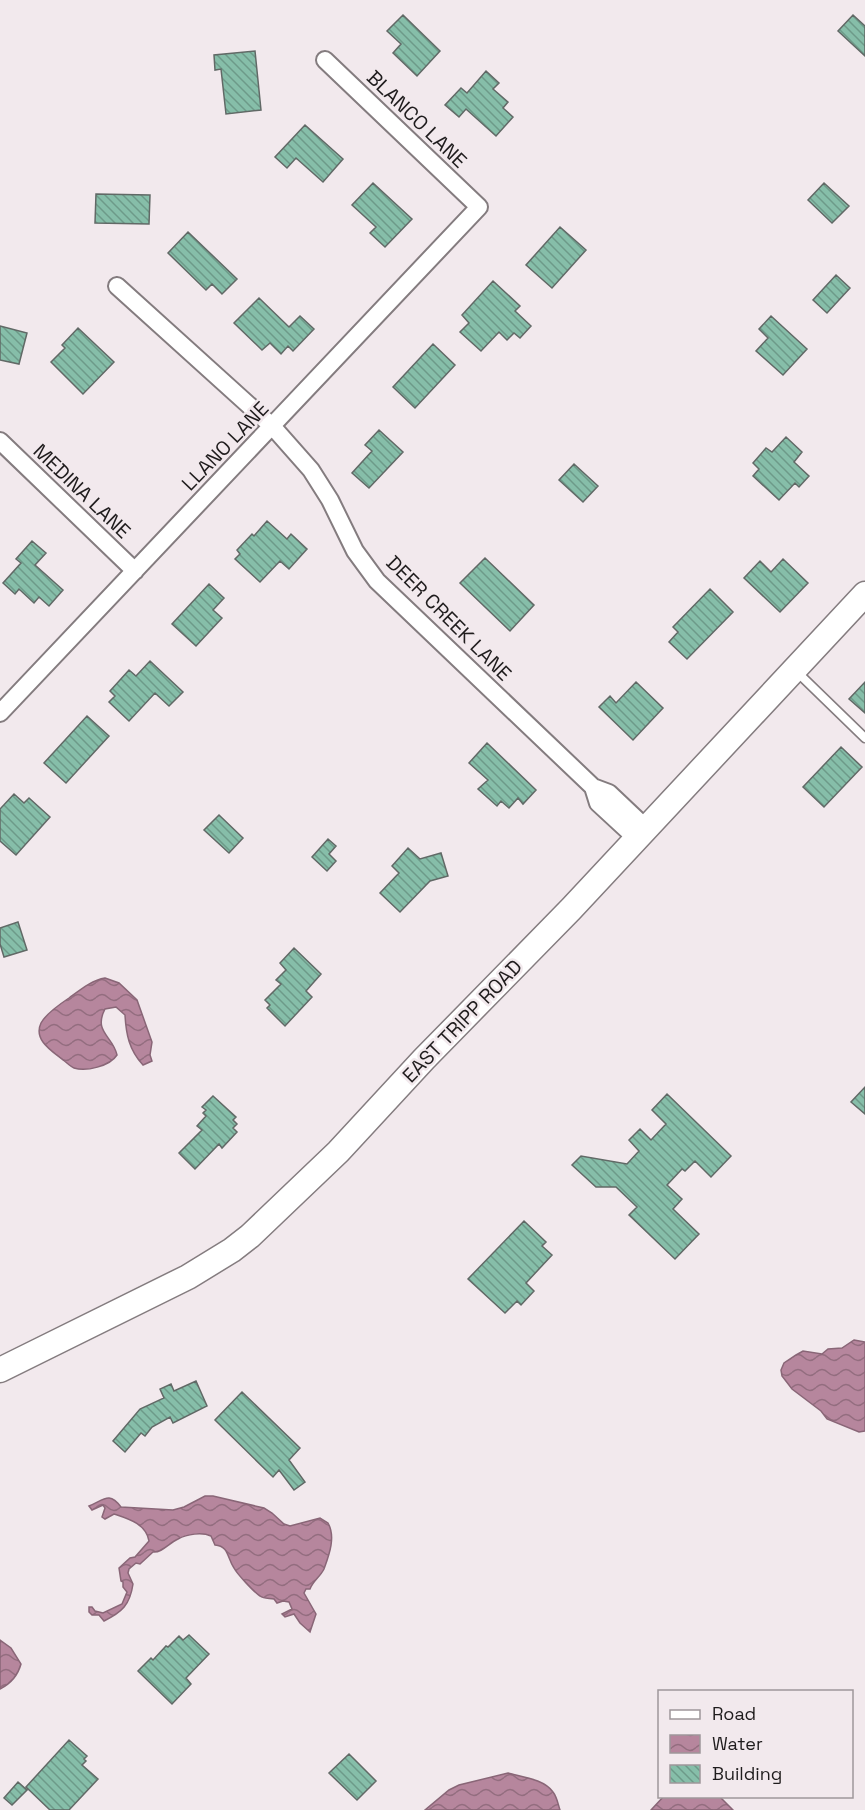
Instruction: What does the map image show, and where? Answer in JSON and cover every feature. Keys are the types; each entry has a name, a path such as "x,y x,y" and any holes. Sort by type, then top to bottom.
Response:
{"street":[{"name":"BLANCO LANE","path":"325,60 479,207"},
{"name":"LLANO LANE","path":"0,713 479,207"},
{"name":"DEER CREEK LANE","path":"117,286 273,427 311,470 330,500 355,551 377,580 593,787 598,803 642,833"},
{"name":"MEDINA LANE","path":"0,441 135,571"},
{"name":"EAST TRIPP ROAD","path":"0,1370 188,1277 250,1236 338,1152 424,1059 571,909 865,594"}],"lane":[{"path":"794,669 865,738"}],"water":[{"path":"105,978 119,983 137,1000 152,1042 150,1055 152,1061 143,1065 134,1054 126,1029 125,1015 116,1007 105,1009 101,1023 117,1055 103,1065 85,1069 74,1068 49,1049 42,1040 39,1029 43,1020 50,1013 86,986"},
{"path":"854,1340 865,1342 865,1431 859,1432 827,1419 821,1411 792,1389 782,1376 781,1370 784,1363 803,1351 822,1354 828,1349 842,1348"},
{"path":"205,1496 264,1508 290,1526 320,1518 328,1523 332,1540 326,1564 310,1589 306,1589 304,1593 316,1614 310,1632 294,1614 285,1617 282,1614 292,1609 289,1602 277,1603 274,1599 263,1598 236,1571 225,1550 215,1545 211,1536 203,1534 182,1537 159,1551 153,1552 140,1564 136,1563 129,1569 128,1573 133,1584 132,1591 127,1603 116,1614 104,1621 99,1615 92,1615 89,1612 89,1607 103,1613 122,1604 127,1592 121,1581 119,1568 130,1558 135,1557 149,1541 144,1530 136,1523 114,1514 105,1519 102,1517 105,1508 103,1505 92,1510 89,1506 110,1498 121,1507 173,1510"},
{"path":"0,1640 11,1648 21,1664 13,1679 0,1689"},
{"path":"508,1773 544,1784 554,1794 560,1810 425,1810 449,1790 459,1785"},
{"path":"662,1798 721,1798 733,1810 651,1810"}],"building":[{"path":"403,15 440,51 417,76 393,53 401,44 387,31"},
{"path":"853,15 865,26 865,56 838,31"},
{"path":"255,51 261,110 226,114 221,69 215,70 214,55"},
{"path":"486,71 499,83 493,89 508,102 503,108 513,117 496,136 466,109 459,117 445,105 461,88 467,93"},
{"path":"305,125 343,159 323,182 296,158 287,168 275,157"},
{"path":"373,183 412,219 385,247 370,233 376,227 352,205"},
{"path":"824,183 849,206 832,223 808,200"},
{"path":"96,194 150,195 149,224 95,223"},
{"path":"560,227 586,250 552,288 526,265"},
{"path":"188,232 237,279 222,294 212,284 206,290 168,253"},
{"path":"836,275 850,288 827,313 813,300"},
{"path":"493,281 520,306 515,311 531,326 520,338 514,333 507,340 499,332 481,351 460,332 469,323 462,315"},
{"path":"259,298 289,327 300,316 314,329 293,351 288,346 281,354 270,343 262,350 234,323"},
{"path":"771,316 807,349 783,375 756,351 768,338 759,329"},
{"path":"0,326 27,333 19,364 0,360"},
{"path":"78,328 114,362 83,394 51,362 65,348 62,345"},
{"path":"433,344 455,365 415,408 393,387"},
{"path":"379,430 403,452 369,488 352,473 372,451 365,445"},
{"path":"786,437 802,452 794,462 809,476 799,487 795,483 779,500 753,476 759,469 753,463 766,448 772,452"},
{"path":"574,464 598,486 583,502 559,480"},
{"path":"267,521 287,539 291,534 307,549 289,569 280,561 260,582 235,559 240,554 237,550"},
{"path":"32,541 46,553 35,565 63,590 49,606 39,597 34,603 19,589 15,594 3,583 21,563 16,559"},
{"path":"485,558 534,605 510,631 460,583"},
{"path":"783,559 808,583 780,612 744,578 760,561 771,572"},
{"path":"209,584 224,598 213,610 222,618 196,646 172,624"},
{"path":"710,589 733,612 687,659 669,642 678,632 673,627"},
{"path":"150,661 183,692 169,706 155,693 129,721 109,702 115,696 110,691 129,670 136,676"},
{"path":"636,682 663,708 633,740 599,707 610,696 616,703"},
{"path":"865,682 865,713 849,699"},
{"path":"87,716 109,736 66,783 44,763"},
{"path":"487,743 536,790 523,804 518,798 509,808 501,801 497,806 478,789 488,780 469,763"},
{"path":"841,747 862,767 824,807 803,787"},
{"path":"14,794 24,803 29,798 50,817 16,855 0,841 0,809"},
{"path":"219,815 243,838 229,853 204,830"},
{"path":"328,839 336,846 329,854 336,861 327,871 312,857"},
{"path":"408,848 420,859 441,853 448,876 430,881 400,912 380,893 399,873 392,866"},
{"path":"18,922 27,950 4,957 0,944 0,928"},
{"path":"294,948 321,974 306,991 312,997 285,1026 267,1008 270,1005 265,1000 281,984 276,980 286,970 280,963"},
{"path":"865,1087 865,1114 851,1102"},
{"path":"667,1094 731,1156 711,1177 695,1161 685,1171 682,1169 667,1185 682,1199 673,1209 699,1234 675,1259 629,1215 637,1207 616,1187 596,1187 572,1165 581,1156 627,1164 639,1151 629,1140 640,1129 651,1140 666,1124 652,1110"},
{"path":"213,1096 236,1117 233,1120 237,1124 233,1128 237,1132 222,1148 219,1144 195,1169 179,1153 202,1130 197,1126 206,1116 203,1113 206,1110 202,1107"},
{"path":"524,1221 546,1242 542,1246 552,1255 526,1283 534,1291 521,1305 517,1301 505,1313 468,1279"},
{"path":"196,1381 207,1406 173,1423 170,1417 152,1427 145,1436 141,1433 125,1452 113,1441 140,1409 164,1398 160,1389 171,1384 174,1391"},
{"path":"242,1392 300,1448 289,1460 305,1482 294,1490 279,1470 273,1477 215,1420"},
{"path":"189,1635 209,1654 186,1678 191,1684 172,1704 138,1671 179,1636 183,1640"},
{"path":"69,1740 87,1756 82,1765 98,1779 69,1810 50,1810 26,1787"},
{"path":"349,1754 376,1781 357,1800 329,1773"},
{"path":"18,1782 27,1790 12,1805 4,1798"}]}
